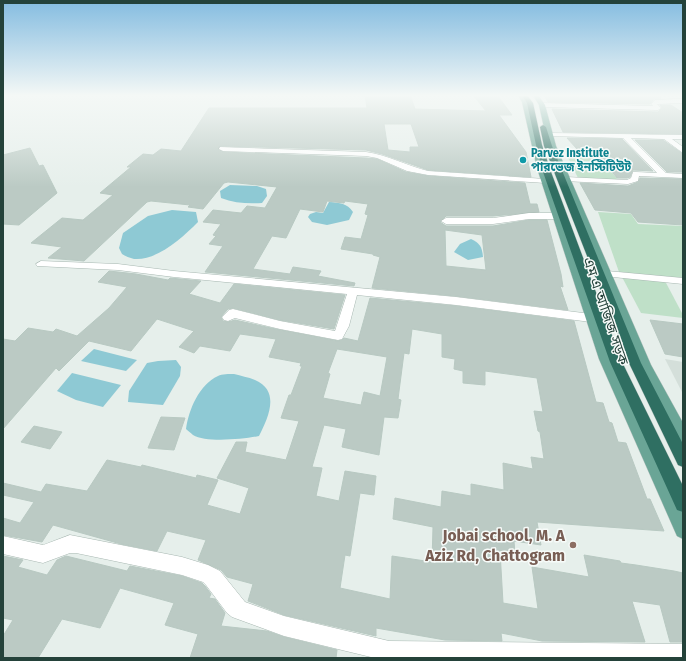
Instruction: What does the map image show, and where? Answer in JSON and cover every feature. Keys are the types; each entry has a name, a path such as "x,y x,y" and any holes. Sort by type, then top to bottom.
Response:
{"highway":[{"path":"535,126 547,172 616,362 683,504"},
{"path":"543,126 555,166 635,363 683,460"}],"main road":[{"name":"এম এ আজিজ সড়ক","path":"530,126 536,154 605,359 683,530"},
{"name":"এম এ আজিজ সড়ক","path":"548,126 552,146 645,365 683,438"}],"street":[{"path":"551,135 683,137"},
{"path":"626,137 663,174"},
{"path":"666,137 683,151"},
{"path":"223,149 366,154 379,156 410,169 428,173 545,181"},
{"path":"566,179 628,182 635,179 636,174 683,176"},
{"path":"446,221 493,221 529,216 558,216"},
{"path":"41,264 118,267 174,274 456,301 591,318"},
{"path":"607,274 683,280"},
{"path":"228,317 233,313 338,336 343,326 353,291"},
{"path":"3,546 44,554 70,544 76,544 182,566 214,578 234,606 239,610 284,626 389,651 683,654"}],"shaded area":[{"path":"665,359 683,362 683,394"}],"green space":[{"path":"564,149 595,151 618,180 578,178"},
{"path":"598,212 631,214 638,224 683,226 683,278 619,272"},
{"path":"622,277 665,281 683,315 683,318 641,313"}],"water":[{"path":"230,185 257,186 266,189 267,196 262,203 236,202 221,198 220,191"},
{"path":"329,202 346,205 353,212 349,220 327,225 312,222 308,217 310,214 316,212 323,213"},
{"path":"172,210 196,212 198,222 169,247 152,256 143,259 134,259 122,254 119,248 123,233 148,216"},
{"path":"471,239 477,242 480,246 483,257 468,260 454,252 460,244"},
{"path":"94,349 137,360 126,371 81,361"},
{"path":"176,360 181,367 180,376 163,405 128,402 129,391 147,363"},
{"path":"72,373 121,385 103,407 76,400 57,391"},
{"path":"224,374 234,374 255,380 263,385 268,391 270,398 269,413 259,436 216,440 193,435 186,429 187,421 192,406 200,391 211,380 218,376"}],"building":[{"path":"197,126 384,126 388,150 410,152 410,147 419,147 412,126 507,126 526,152 531,177 428,170 366,150 220,146 218,149 223,152 377,159 406,172 428,176 525,183 530,204 537,204 539,212 493,216 446,216 440,222 446,226 493,226 529,220 547,220 561,274 563,287 560,286 568,310 456,296 372,288 380,257 373,254 341,249 345,237 361,239 368,215 365,214 368,204 345,201 344,203 327,201 323,212 300,209 286,238 272,236 253,269 290,274 293,267 321,271 318,276 355,283 354,286 205,272 223,246 209,244 216,236 213,235 221,224 203,222 213,210 241,213 247,206 265,208 277,187 228,182 224,183 203,209 188,207 190,205 151,201 147,202 84,261 48,258 62,247 31,243 62,218 83,220 113,195 100,193 131,167 127,167 143,154 153,155 161,149 181,151","holes":["445,230 482,235 486,270 446,266"]},
{"path":"560,126 683,126 683,134 563,132"},
{"path":"567,138 622,139 653,171 633,170 630,177 617,178 595,150 577,149"},
{"path":"635,140 663,140 683,154 683,172 667,172"},
{"path":"30,148 39,166 43,165 57,193 19,225 3,224 3,155"},
{"path":"640,178 683,179 683,225 638,222 631,213 595,210 580,183 628,186 638,182"},
{"path":"109,271 168,280 170,278 201,281 189,294 220,303 234,284 345,295 334,329 280,320 233,308 228,309 221,317 223,321 228,322 235,320 338,341 344,338 358,341 370,298 456,306 574,321 596,402 603,403 609,422 612,423 618,442 626,443 647,499 650,499 664,531 537,522 541,545 514,541 515,554 500,551 503,603 538,609 532,567 589,577 584,555 620,561 621,563 674,571 683,573 683,642 670,642 660,605 632,601 645,642 542,641 501,633 502,641 445,640 376,628 376,636 284,615 248,601 253,584 227,577 221,570 198,560 206,540 167,531 157,551 121,544 53,525 42,542 3,535 3,518 20,523 34,502 3,495 3,483 41,492 46,484 87,491 107,460 141,467 142,465 196,478 197,475 218,480 207,505 240,514 249,488 217,478 236,442 247,442 245,452 286,460 299,421 281,418 302,366 300,366 301,363 269,357 276,339 240,334 230,351 200,346 194,353 179,347 194,331 157,319 131,351 89,341 59,371 56,368 3,429 3,339 15,341 28,328 53,332 56,329 77,336 109,308 127,287 98,282","holes":["412,329 442,334 442,357 455,359 454,369 463,371 463,383 485,385 485,371 537,378 543,412 534,411 538,431 540,432 544,459 531,457 533,469 503,463 504,490 471,484 471,496 442,491 441,507 395,498 393,519 433,527 432,562 392,556 390,599 340,588 345,555 350,556 360,493 374,495 376,476 345,471 339,501 316,496 322,468 312,467 324,425 346,429 342,447 379,455 384,417 398,418 401,400 398,399 404,353 409,354","337,349 387,357 380,396 364,392 361,405 323,398 330,374 328,373"]},
{"path":"650,320 683,324 683,357 665,354"},
{"path":"161,417 185,418 174,450 148,448"},
{"path":"34,426 62,432 50,449 21,442"},
{"path":"3,556 23,560 18,567 47,575 57,560 66,556 127,571 130,566 182,576 202,583 205,586 211,594 209,598 215,599 225,613 221,626 267,631 284,637 337,650 336,658 190,658 198,634 165,625 174,603 120,588 100,628 62,619 38,658 3,658 3,636 13,620 3,618"}],"place":[{"name":"Parvez Institute পারভেজ ইনস্টিটিউট","path":"523,160"},
{"name":"Jobai school, M. A Aziz Rd, Chattogram","path":"573,545"}]}
